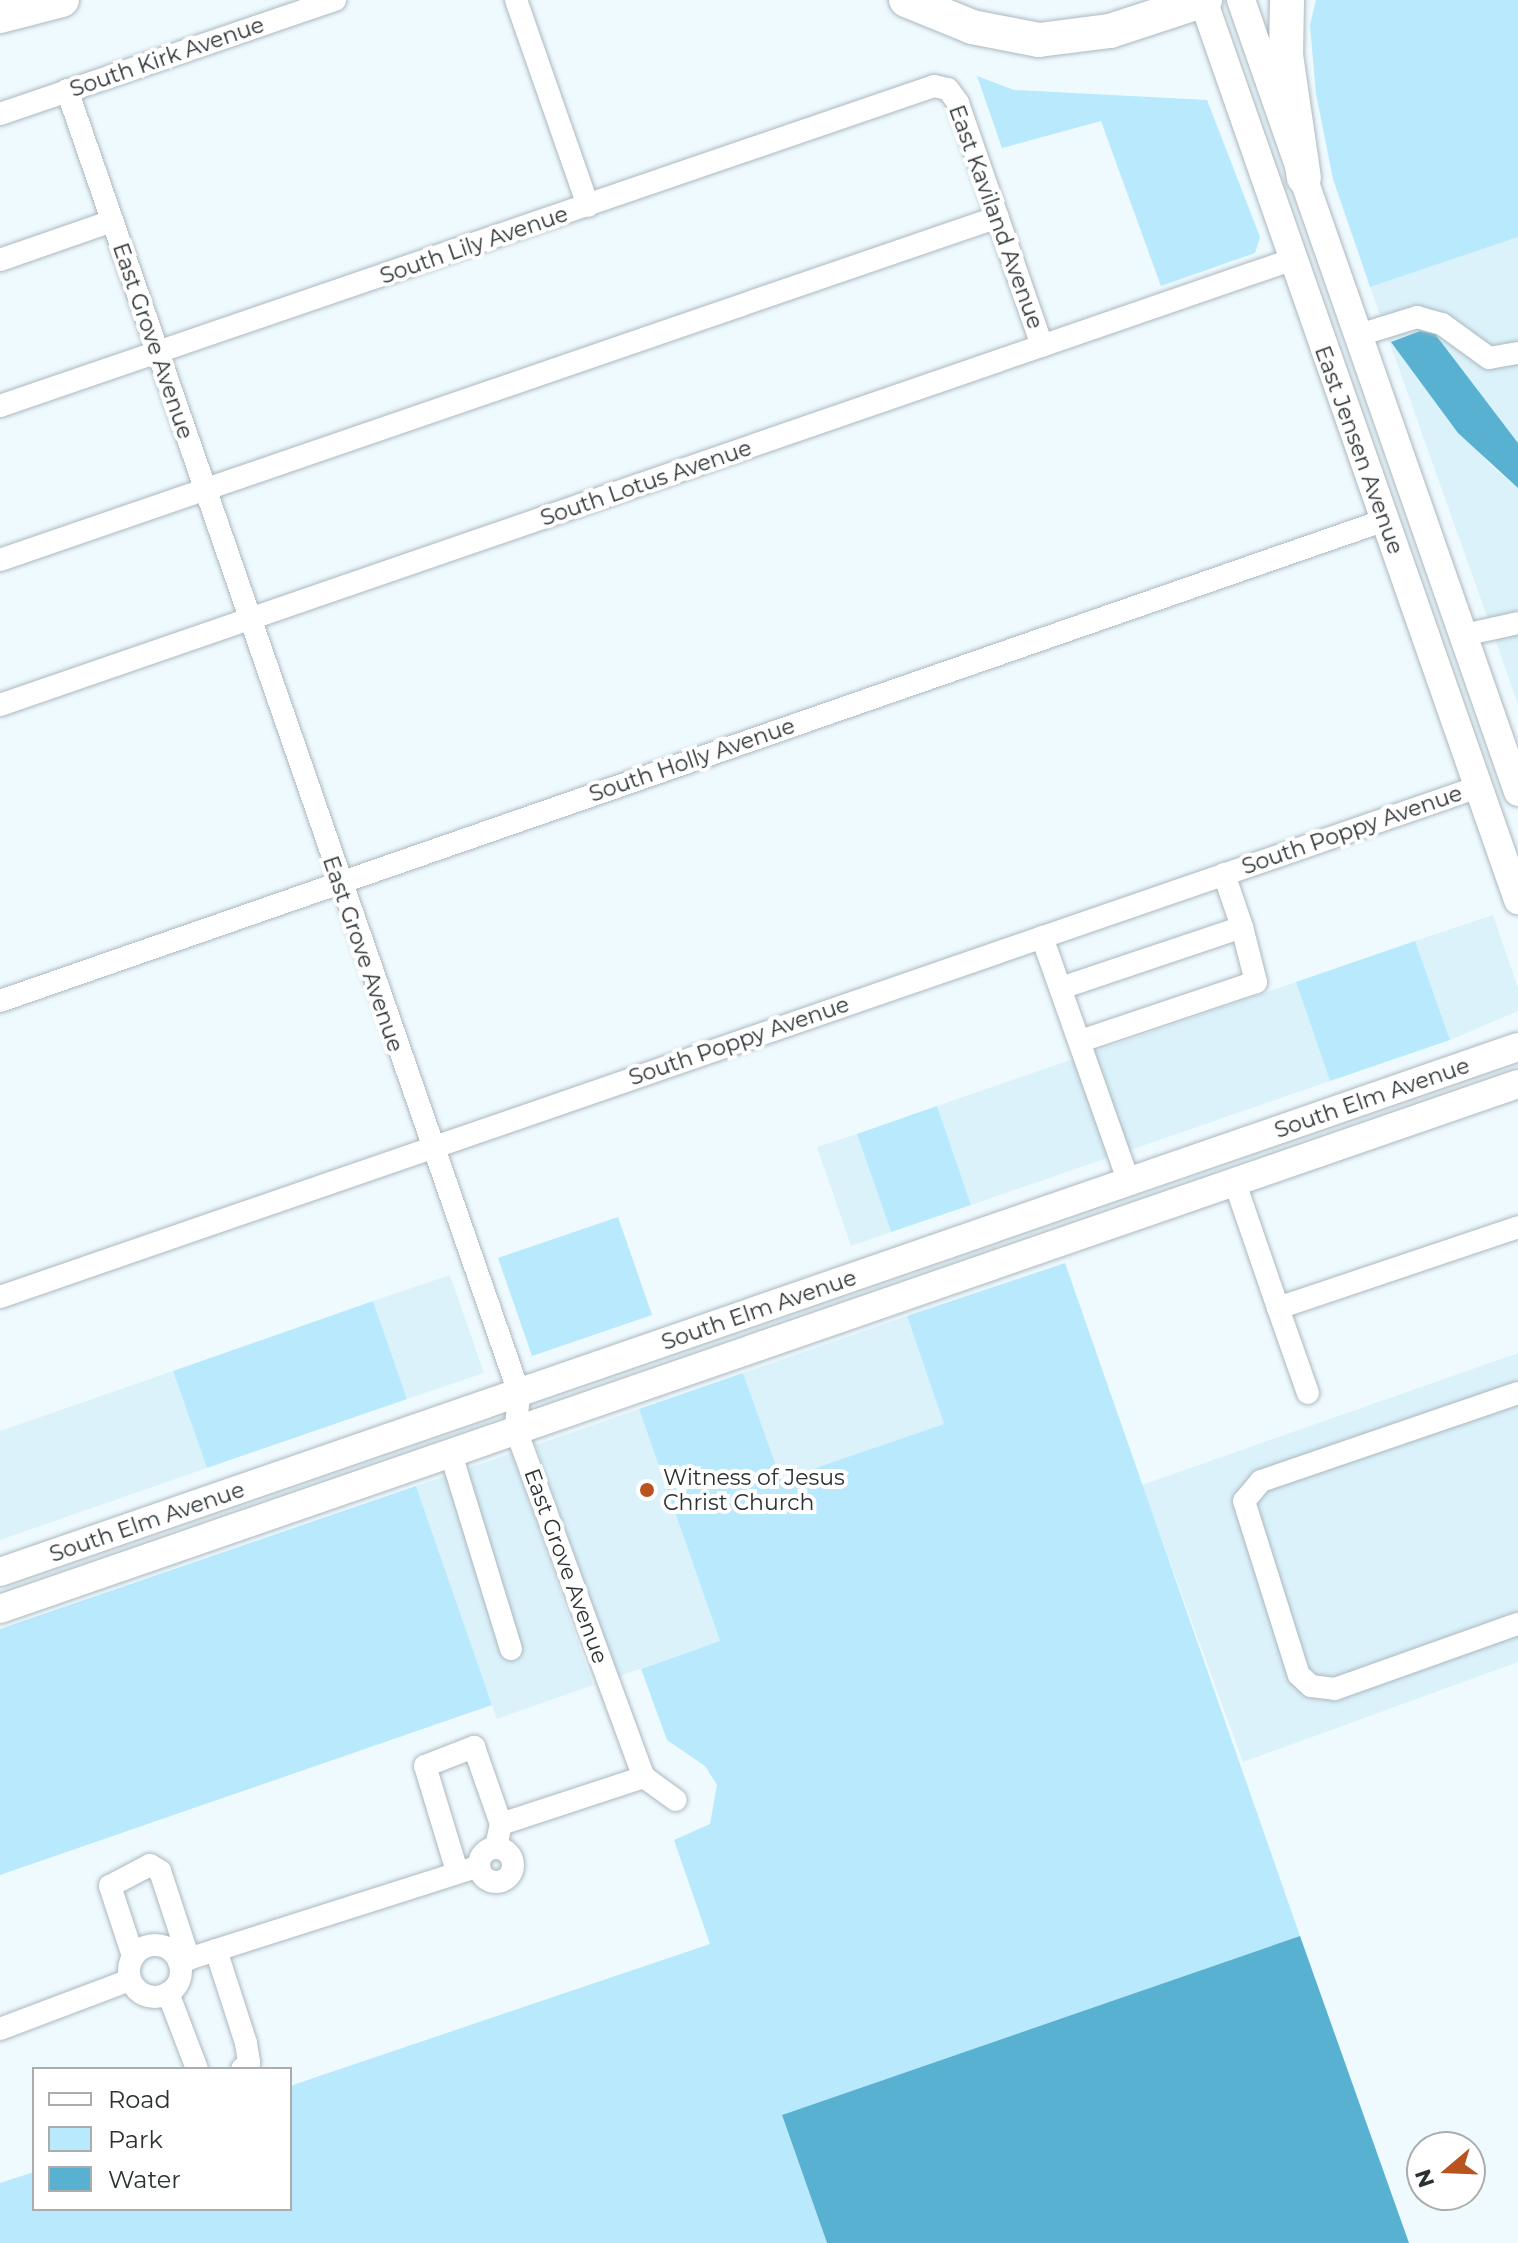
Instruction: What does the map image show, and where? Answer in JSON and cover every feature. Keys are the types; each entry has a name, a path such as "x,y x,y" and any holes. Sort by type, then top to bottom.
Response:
{"highway":[{"path":"0,16 62,0"},
{"path":"906,0 972,27 1039,40 1110,31 1204,0"},
{"path":"1287,0 1286,55 1304,178"}],"main road":[{"name":"East Jensen Avenue","path":"1204,0 1291,260 1518,900"},
{"name":"East Jensen Avenue","path":"1241,0 1516,782"},
{"path":"1291,260 1316,273 1346,349 1373,376"},
{"path":"1385,520 1408,541 1433,610 1464,635"},
{"name":"South Elm Avenue","path":"0,1572 1518,1047"},
{"name":"South Elm Avenue","path":"0,1609 1518,1084"}],"street":[{"name":"South Kirk Avenue","path":"0,114 335,0"},
{"path":"516,0 588,206"},
{"name":"South Lily Avenue","path":"0,406 918,90 948,89"},
{"name":"East Kaviland Avenue","path":"948,89 998,217 1042,346"},
{"name":"East Grove Avenue","path":"67,90 429,1148 519,1393 516,1430 644,1777"},
{"path":"0,560 998,217"},
{"path":"0,260 112,221"},
{"name":"South Lotus Avenue","path":"0,705 1291,260"},
{"path":"1359,335 1417,317 1442,324 1489,358 1518,353"},
{"name":"South Holly Avenue","path":"0,1001 1385,520"},
{"path":"1464,635 1518,623"},
{"name":"South Poppy Avenue","path":"0,1297 1478,787"},
{"path":"1081,1041 1256,982 1224,874"},
{"path":"1061,988 1242,927"},
{"path":"1042,937 1129,1183"},
{"path":"1235,1183 1308,1393"},
{"path":"1278,1308 1518,1227"},
{"path":"1518,1393 1261,1481 1244,1501 1299,1675 1311,1686 1335,1689 1518,1624"},
{"path":"451,1454 511,1649"},
{"path":"133,1956 162,1946 184,1960 468,1868 496,1847 501,1824 474,1747 425,1766 468,1868 493,1882 509,1876 513,1860 496,1847"},
{"path":"501,1824 644,1777 676,1800"},
{"path":"150,1865 160,1871 184,1960 179,1980 168,1993 142,1994 130,1980 133,1956 110,1886 150,1865"},
{"path":"216,1950 246,2043 242,2067"},
{"path":"0,2029 130,1980"},
{"path":"168,1993 196,2067"}],"shaded area":[{"path":"1518,237 1518,443 1435,334 1420,331 1392,341 1490,465 1518,488 1518,704 1370,287"},
{"path":"1493,915 1518,988 1518,1011 1450,1040 1415,941"},
{"path":"1296,982 1330,1081 971,1205 937,1106"},
{"path":"857,1134 891,1232 851,1246 817,1147"},
{"path":"450,1275 484,1373 407,1399 373,1301"},
{"path":"907,1316 944,1424 781,1481 743,1373"},
{"path":"1518,1353 1518,1662 1243,1762 1142,1485"},
{"path":"173,1371 207,1468 0,1540 0,1431"},
{"path":"639,1409 720,1641 617,1677 536,1445"},
{"path":"512,1453 593,1685 497,1719 416,1486"}],"green space":[{"path":"1316,0 1518,0 1518,237 1370,287 1333,179 1316,94 1310,25"},
{"path":"977,76 1014,90 1207,100 1260,237 1255,253 1161,286 1101,121 1002,148"},
{"path":"1415,941 1450,1040 1330,1081 1296,982"},
{"path":"937,1106 971,1205 891,1232 857,1134"},
{"path":"618,1217 652,1315 532,1356 498,1258"},
{"path":"1065,1263 1300,1936 782,2115 827,2243 0,2243 0,2183 32,2173 32,2211 292,2211 292,2085 710,1944 674,1840 710,1824 717,1785 705,1766 667,1740 641,1669 720,1641 639,1409 743,1373 781,1480 944,1424 907,1316"},
{"path":"373,1301 407,1399 207,1468 173,1371"},
{"path":"416,1486 492,1705 0,1875 0,1629"}],"water":[{"path":"1420,331 1435,334 1518,443 1518,488 1458,433 1391,342"},
{"path":"1300,1936 1409,2243 827,2243 782,2115"}],"place":[{"name":"Witness of Jesus Christ Church","path":"647,1490"}]}
